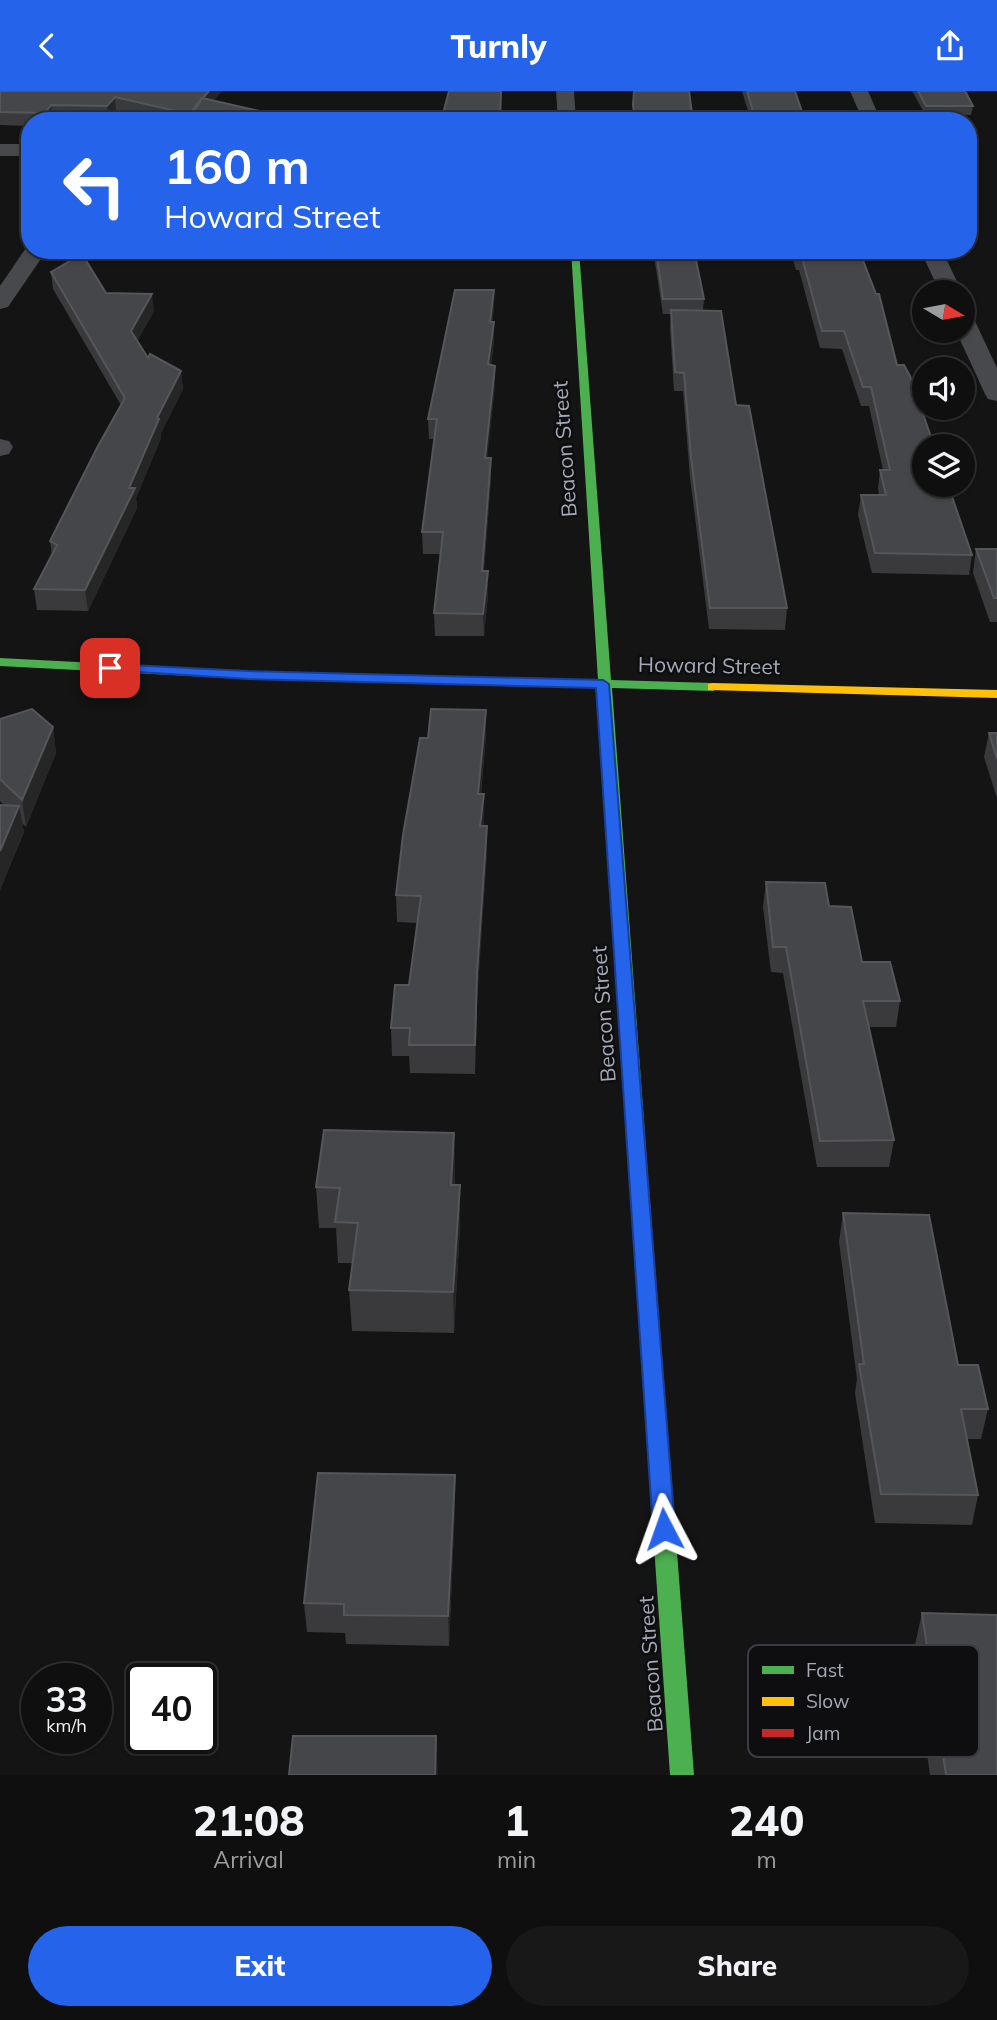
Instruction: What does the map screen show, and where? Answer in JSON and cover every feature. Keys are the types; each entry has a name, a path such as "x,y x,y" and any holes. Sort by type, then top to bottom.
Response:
{"street":[{"path":"565,91 566,112"},
{"path":"859,91 868,112"},
{"path":"0,150 21,150"},
{"path":"0,302 30,259"},
{"name":"Beacon Street","path":"576,259 603,684 682,1775"},
{"path":"935,259 945,280"},
{"path":"973,343 997,394"},
{"name":"Howard Street","path":"0,662 248,675 997,694"}],"building":[{"path":"0,91 209,91 191,112 115,97 107,106 51,105 46,112 0,112"},
{"path":"449,91 501,91 500,112 443,112"},
{"path":"634,91 689,91 692,112 634,112"},
{"path":"747,91 795,91 802,112 753,112"},
{"path":"918,91 965,91 973,106 926,106"},
{"path":"202,98 264,112 193,112"},
{"path":"73,259 85,259 106,293 152,294 131,331 148,358 150,354 181,371 157,418 159,419 129,488 135,488 85,590 34,589 57,545 50,541 125,398 51,272"},
{"path":"657,259 696,259 704,299 663,299"},
{"path":"802,259 862,259 876,294 879,294 897,365 904,365 912,382 912,420 925,420 930,434 912,434 912,497 952,497 972,555 875,553 861,495 886,495 880,470 890,470 871,387 863,387 844,331 822,331"},
{"path":"455,290 494,290 490,322 494,322 488,364 495,366 485,458 491,458 482,571 488,571 483,614 434,613 443,532 422,532 437,419 428,419"},
{"path":"671,310 721,311 736,405 749,406 787,608 710,608 691,457 684,373 675,372"},
{"path":"976,549 997,549 997,598 994,598"},
{"path":"32,709 53,727 22,800 0,779 0,719"},
{"path":"431,709 486,710 478,794 484,794 480,826 487,826 475,1045 409,1045 410,1028 391,1028 395,985 409,985 421,896 396,895 403,835 420,738 428,738"},
{"path":"989,733 997,733 997,759"},
{"path":"0,805 19,806 0,851"},
{"path":"766,882 825,883 829,906 851,907 862,962 890,962 900,1001 863,1001 894,1140 820,1141 786,947 773,947"},
{"path":"324,1130 454,1133 451,1185 460,1185 453,1292 349,1290 358,1223 335,1222 340,1188 316,1187"},
{"path":"843,1213 929,1215 958,1365 978,1365 988,1409 961,1409 978,1495 881,1494 859,1364 864,1364"},
{"path":"318,1473 455,1475 448,1616 344,1615 344,1604 304,1603"},
{"path":"922,1613 997,1615 997,1775 946,1775 943,1757 979,1757 979,1645 927,1645"},
{"path":"293,1736 436,1736 435,1775 289,1775"}],"traffic: fast":[{"path":"576,259 636,1135"},
{"path":"0,662 249,675 713,687"},
{"path":"659,1460 682,1775"}],"traffic: slow":[{"path":"713,687 997,694"}],"traffic: jam":[{"path":"636,1135 659,1460"}],"route":[{"path":"110,668 248,675 603,684 664,1529"}]}
